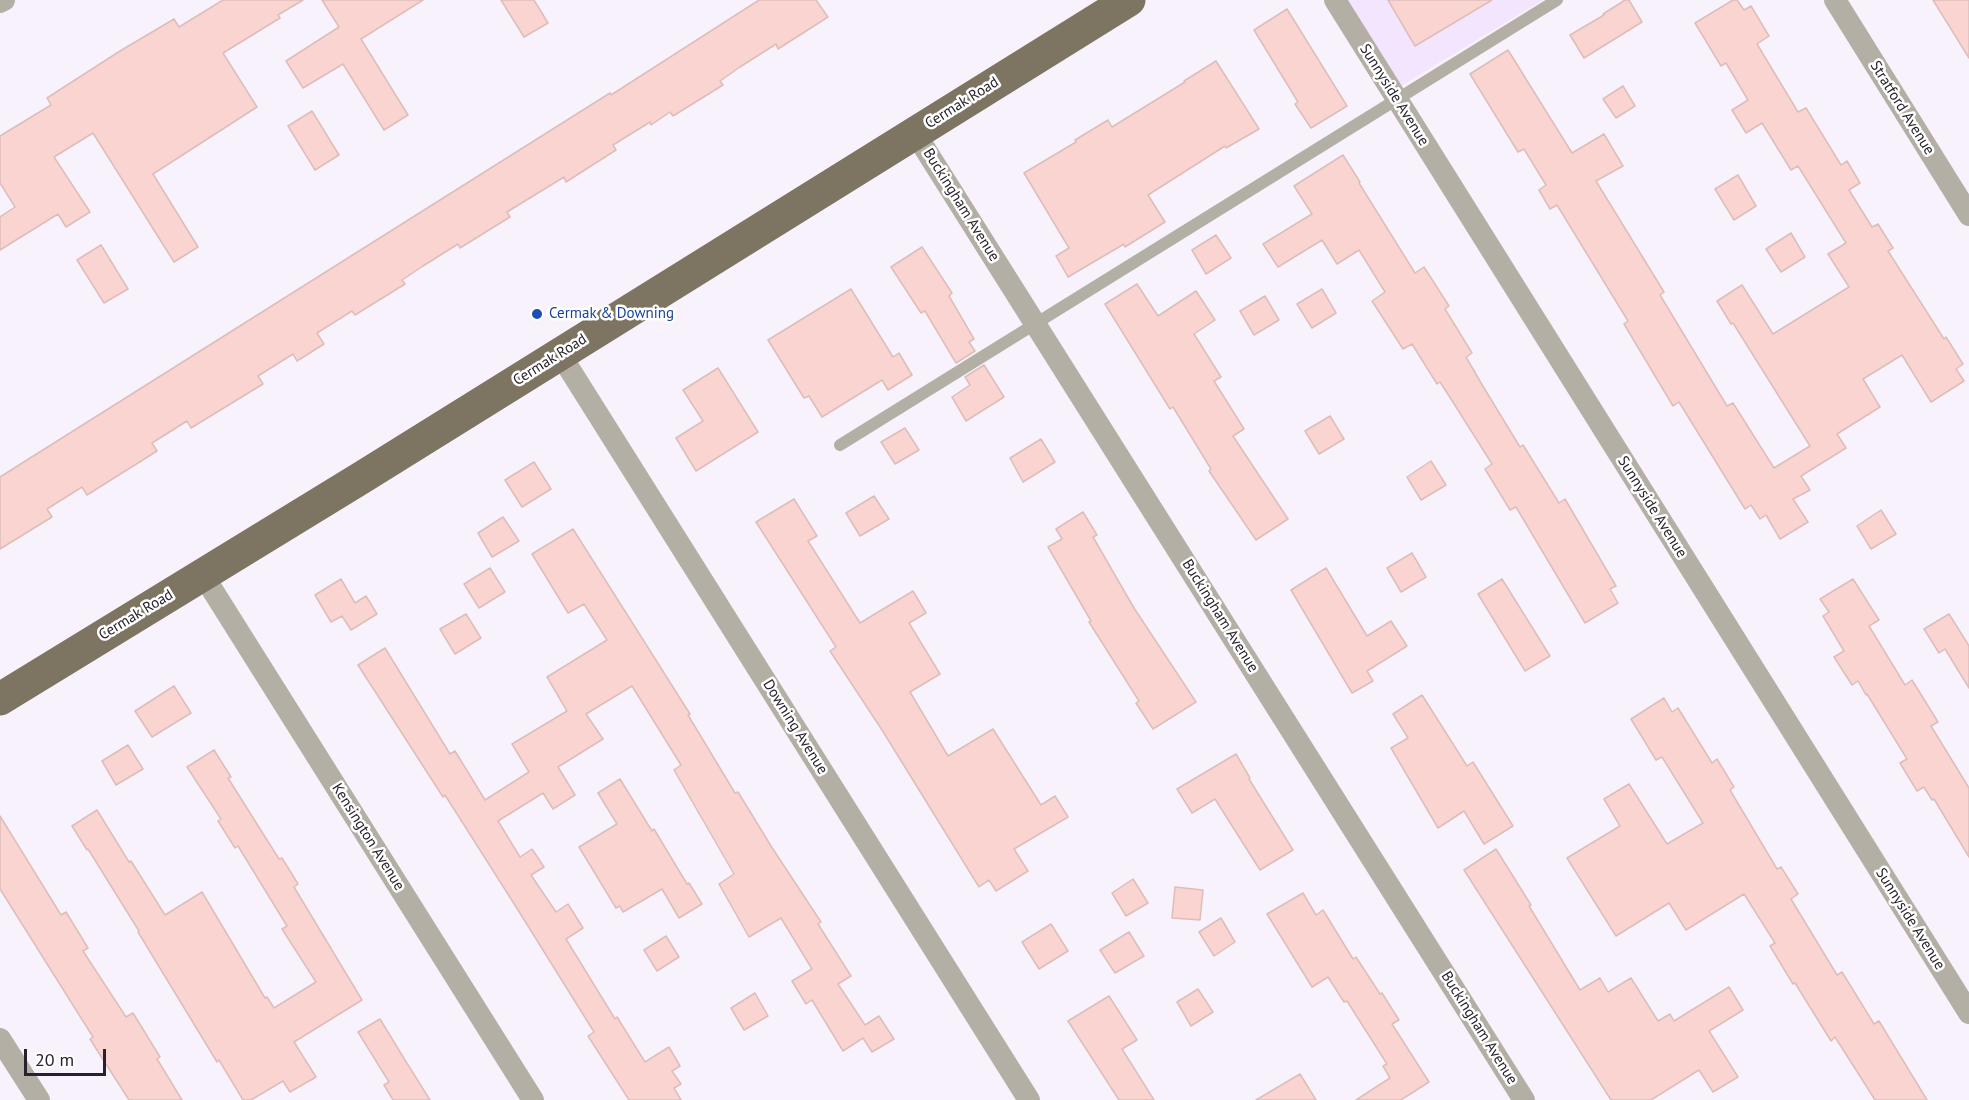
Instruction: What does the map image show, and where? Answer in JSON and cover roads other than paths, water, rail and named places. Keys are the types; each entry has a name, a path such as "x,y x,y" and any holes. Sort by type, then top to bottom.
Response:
{"main road":[{"name":"Cermak Road","path":"0,699 1129,0"}],"street":[{"path":"0,2 4,0"},
{"name":"Sunnyside Avenue","path":"1335,0 1969,1013"},
{"name":"Stratford Avenue","path":"1835,0 1969,215"},
{"name":"Buckingham Avenue","path":"915,133 1524,1100"},
{"name":"Downing Avenue","path":"560,354 1029,1100"},
{"name":"Kensington Avenue","path":"203,575 533,1100"},
{"path":"0,1039 39,1100"}],"lane":[{"path":"840,445 1557,0"}],"place":[{"name":"Cermak & Downing","path":"537,314"}]}
